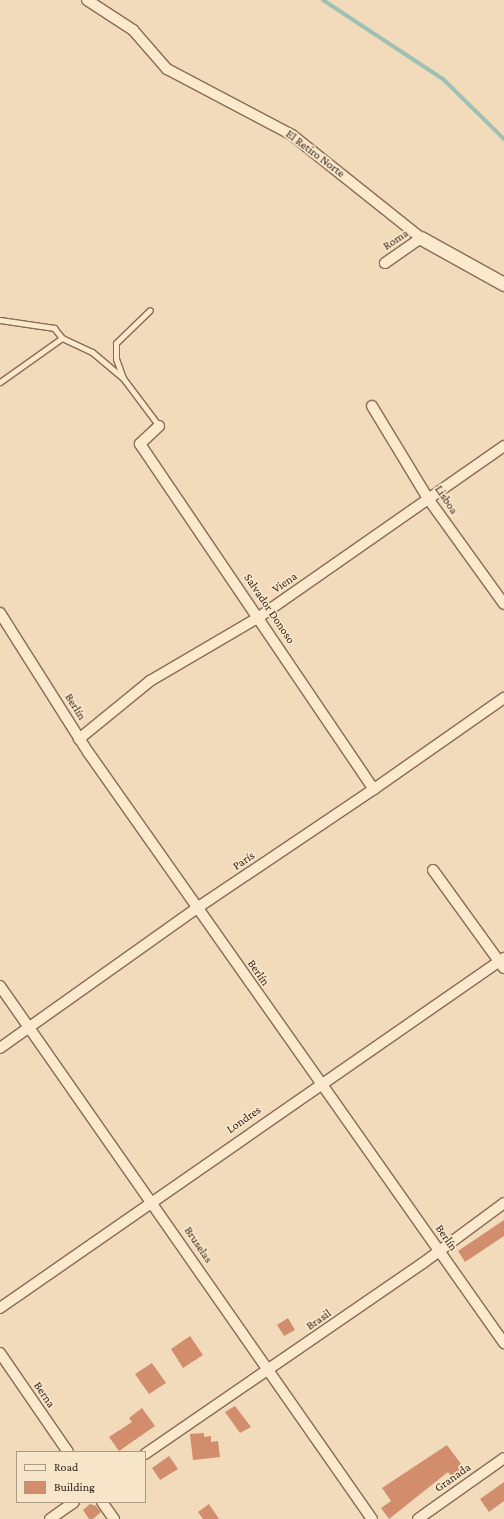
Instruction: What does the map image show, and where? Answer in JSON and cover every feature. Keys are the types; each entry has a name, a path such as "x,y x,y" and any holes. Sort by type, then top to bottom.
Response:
{"street":[{"name":"El Retiro Norte","path":"87,0 133,30 167,69 292,135 421,238 504,284"},
{"name":"Roma","path":"385,263 421,238"},
{"name":"Lisboa","path":"372,406 429,500 504,604"},
{"name":"Salvador Donoso","path":"159,426 140,444 259,616 374,789"},
{"name":"Viena","path":"79,739 150,681 259,616 429,500 504,446"},
{"name":"Berlín","path":"0,613 79,739 196,908 504,1343"},
{"name":"París","path":"0,1048 196,908 374,789 504,698"},
{"path":"433,870 502,962"},
{"name":"Londres","path":"0,1308 320,1083 502,962"},
{"name":"Bruselas","path":"0,986 152,1200 268,1371 372,1519"},
{"name":"Brasil","path":"146,1453 268,1371 504,1203"},
{"name":"Berna","path":"0,1353 67,1451"},
{"name":"Granada","path":"418,1519 504,1458"},
{"path":"50,1519 73,1503"},
{"path":"103,1503 114,1519"}],"lane":[{"path":"123,378 116,359 116,343 150,310"},
{"path":"0,320 54,328 62,338 92,352 123,378 159,426"},
{"path":"0,382 62,338"}],"building":[{"path":"504,1220 504,1236 465,1262 458,1251"},
{"path":"288,1318 295,1330 284,1336 277,1325"},
{"path":"190,1336 203,1355 183,1368 171,1349"},
{"path":"152,1363 166,1383 149,1394 135,1374"},
{"path":"235,1406 251,1427 240,1433 225,1412"},
{"path":"142,1408 155,1426 119,1451 109,1437 132,1422 129,1418"},
{"path":"204,1433 204,1437 211,1436 211,1442 218,1441 220,1457 193,1460 190,1434"},
{"path":"447,1445 464,1468 452,1477 448,1472 389,1519 381,1508 391,1501 382,1488"},
{"path":"169,1456 178,1469 160,1480 152,1468"},
{"path":"504,1482 504,1501 489,1512 480,1499"},
{"path":"90,1504 96,1506 101,1512 93,1519 89,1519 83,1510"},
{"path":"209,1504 219,1519 203,1519 198,1512"}],"waterway":[{"path":"323,0 443,79 504,139"}]}
